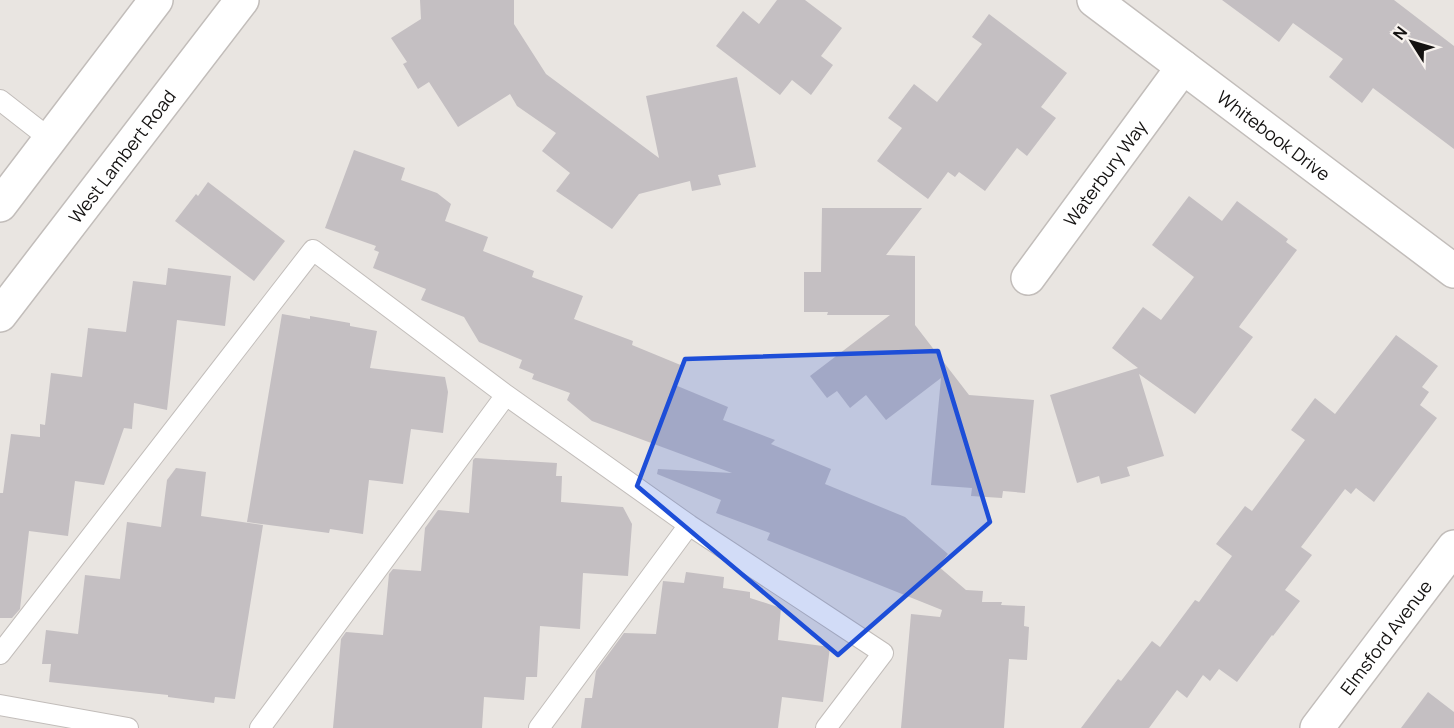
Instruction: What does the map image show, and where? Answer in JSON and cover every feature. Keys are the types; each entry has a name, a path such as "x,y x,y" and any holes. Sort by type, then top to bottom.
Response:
{"street":[{"name":"West Lambert Road","path":"0,315 242,0"},
{"name":"Whitebook Drive","path":"1094,0 1454,271"},
{"path":"0,205 50,139 146,3"},
{"name":"Waterbury Way","path":"1028,278 1183,67"},
{"name":"Elmsford Avenue","path":"1317,728 1454,547"}],"lane":[{"path":"0,100 50,139"},
{"path":"0,654 313,250 506,395 689,525 883,653 826,728"},
{"path":"260,728 506,395"},
{"path":"539,728 689,525"},
{"path":"0,705 128,728"}],"highlighted area":[{"path":"938,351 990,522 838,655 637,486 685,359"}],"building":[{"path":"420,0 514,0 514,24 546,74 659,158 646,96 737,77 756,167 718,175 721,185 692,191 690,181 639,194 612,229 556,191 570,173 542,151 556,133 517,106 510,94 458,127 429,82 418,89 403,64 407,62 391,38 421,19"},
{"path":"777,0 805,0 842,28 821,56 833,65 811,95 792,80 780,95 716,46 743,11 759,24"},
{"path":"1222,0 1394,0 1454,46 1454,149 1373,88 1362,103 1329,77 1343,59 1293,23 1279,42"},
{"path":"989,14 1067,73 1041,107 1056,118 1027,156 1017,148 985,191 959,172 955,177 948,172 928,199 877,161 902,128 888,118 914,84 937,102 982,44 972,37"},
{"path":"354,150 405,168 401,180 437,193 451,204 445,221 488,237 483,251 534,271 532,277 583,296 574,319 633,341 632,345 683,366 675,385 728,407 723,420 775,440 771,444 831,469 825,484 905,517 948,554 938,566 966,590 983,591 982,602 1002,602 1001,605 1025,606 1024,626 1029,627 1027,660 1009,659 1004,728 901,728 911,614 940,617 942,610 767,540 770,533 716,513 721,500 657,474 658,469 732,473 592,421 567,400 570,393 532,379 534,374 519,368 522,360 479,342 464,317 421,300 426,289 373,268 379,252 374,250 376,246 325,228"},
{"path":"208,182 285,241 254,281 175,221"},
{"path":"1189,196 1222,221 1237,201 1288,239 1286,242 1297,250 1239,327 1253,337 1195,414 1139,374 1164,456 1127,467 1130,476 1101,484 1099,476 1077,483 1050,395 1138,368 1112,348 1143,307 1161,320 1194,277 1152,245"},
{"path":"822,208 922,208 886,255 915,256 915,325 969,395 1034,400 1025,493 1003,491 1002,498 971,496 972,488 931,485 941,378 886,420 866,395 850,408 837,391 827,398 810,376 890,315 827,315 828,312 804,312 804,272 821,272"},
{"path":"168,268 231,276 225,326 177,320 167,410 134,403 132,429 124,428 104,485 75,481 68,536 29,531 20,609 12,618 0,618 0,493 3,493 11,434 40,437 40,424 45,425 51,373 82,377 88,328 126,332 133,281 166,285"},
{"path":"282,314 350,323 350,326 377,331 370,368 445,377 448,392 443,433 411,429 403,484 369,480 363,534 330,529 329,533 247,522"},
{"path":"1396,335 1438,366 1422,387 1429,392 1420,405 1437,418 1374,502 1356,488 1351,494 1345,489 1301,547 1312,555 1285,590 1300,601 1237,682 1219,669 1210,681 1203,675 1187,698 1177,690 1149,728 1081,728 1118,679 1121,681 1152,641 1160,647 1195,600 1199,602 1232,556 1216,544 1245,506 1252,511 1305,440 1291,430 1315,398 1335,414"},
{"path":"475,458 557,463 556,476 562,476 561,502 623,507 632,524 628,576 583,573 580,629 540,626 537,677 526,677 524,700 484,697 482,728 333,728 341,639 346,632 383,635 389,574 393,569 421,571 425,528 438,510 469,513"},
{"path":"176,468 206,472 201,516 263,525 235,699 215,697 214,703 168,697 168,695 49,682 51,664 42,664 46,630 78,634 85,575 120,579 127,522 161,527 167,480"},
{"path":"686,572 724,577 723,588 750,592 750,598 781,608 778,640 830,647 823,702 782,697 778,728 581,728 585,698 592,698 596,671 624,633 656,634 663,581 684,583"},
{"path":"1428,692 1454,712 1454,728 1401,728"}]}
